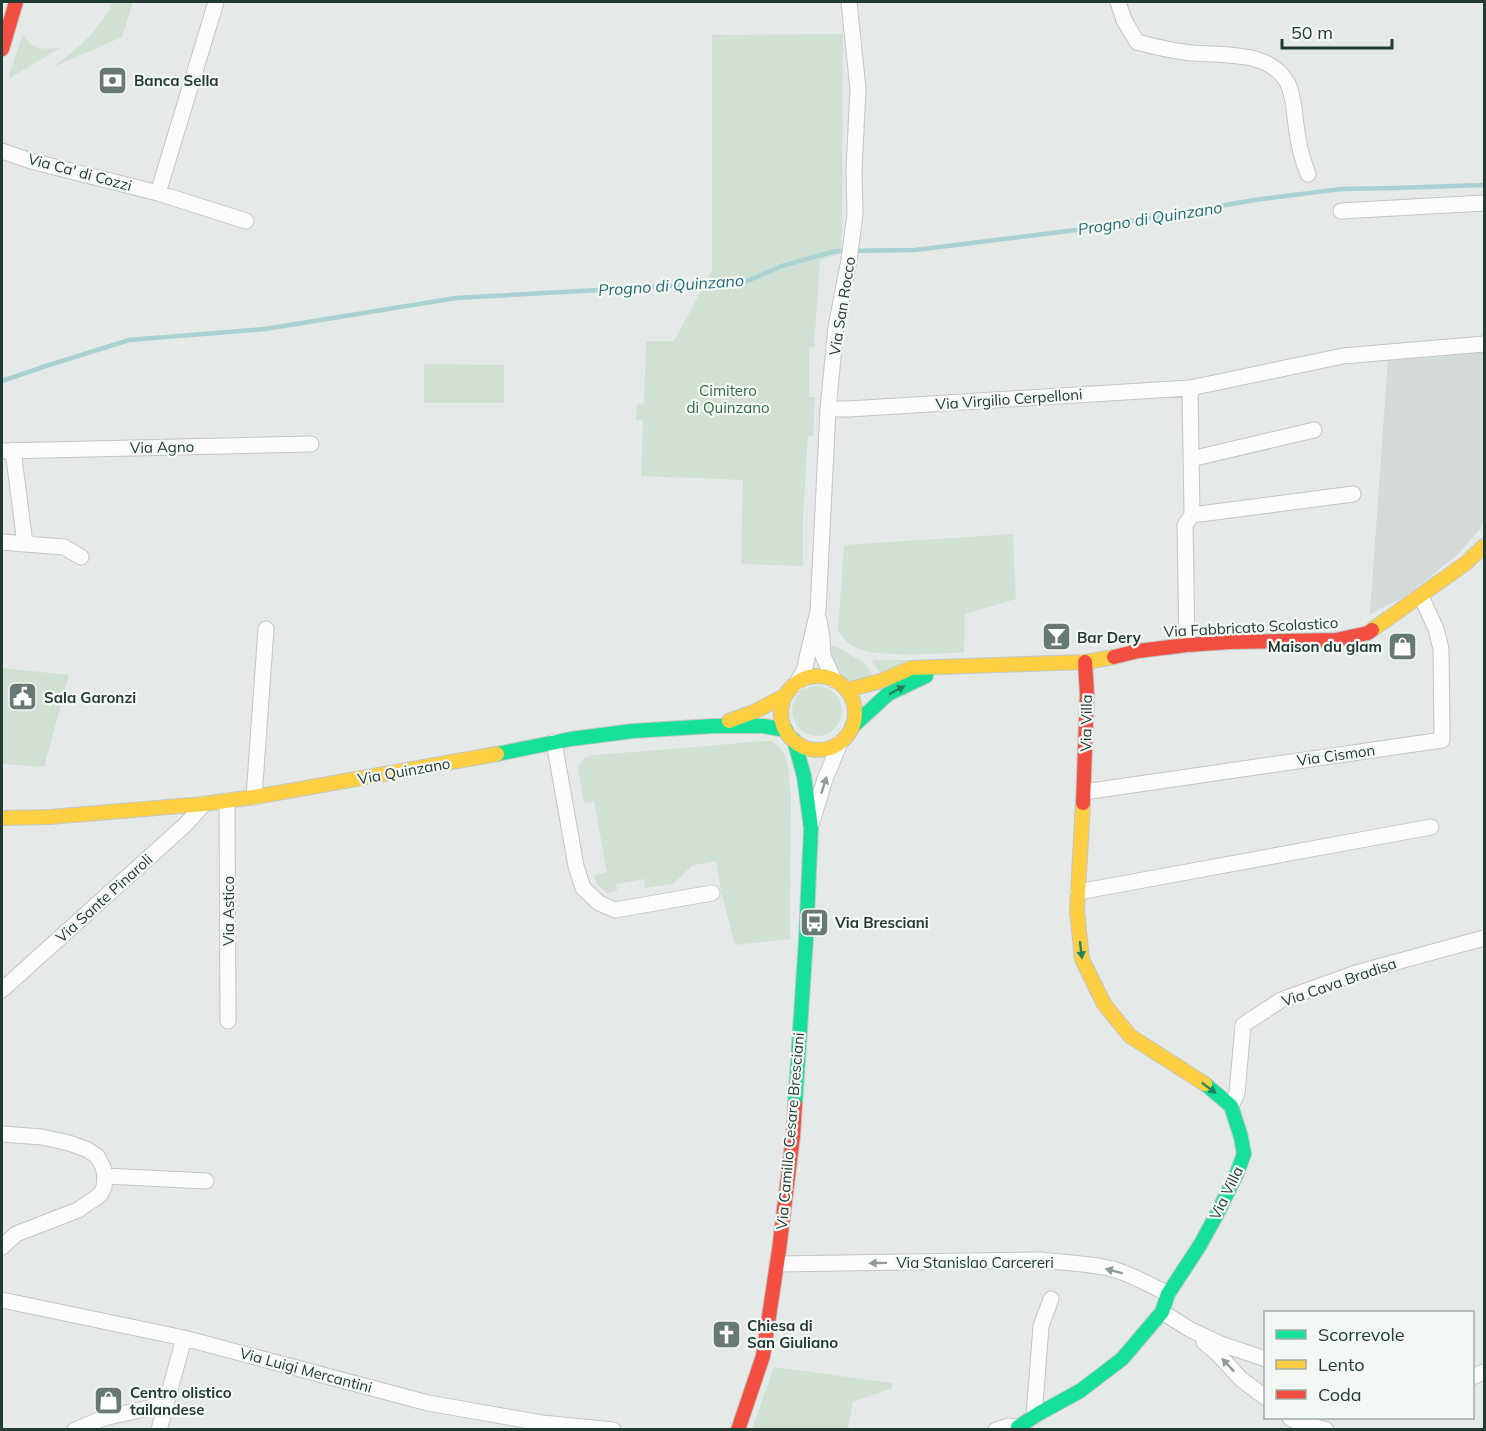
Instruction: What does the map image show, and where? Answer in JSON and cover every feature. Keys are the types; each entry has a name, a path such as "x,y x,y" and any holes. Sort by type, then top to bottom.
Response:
{"street":[{"path":"2,49 16,2"},
{"path":"158,193 216,2"},
{"name":"Via San Rocco","path":"791,690 804,670 818,611 828,409 836,327 855,214 854,170 858,89 849,2"},
{"path":"1118,2 1124,20 1137,42 1176,51 1240,56 1263,62 1279,71 1288,84 1294,103 1299,144 1308,174"},
{"name":"Via Ca' di Cozzi","path":"2,151 158,193 246,221"},
{"path":"1341,211 1485,203"},
{"name":"Via Virgilio Cerpelloni","path":"828,409 1190,388 1343,356 1485,344"},
{"path":"1187,645 1185,525 1192,515 1190,388"},
{"path":"1191,459 1314,430"},
{"name":"Via Agno","path":"25,544 7,451 311,444"},
{"path":"1192,515 1353,494"},
{"path":"2,542 64,547 81,557"},
{"name":"Via Fabbricato Scolastico","path":"848,690 881,681 911,668 1085,662 1138,651 1187,645 1336,640 1368,633 1466,563 1485,546"},
{"name":"Via Cismon","path":"1084,792 1442,740 1441,648 1436,629 1421,596"},
{"name":"Via San Rocco","path":"818,611 823,656 834,680"},
{"path":"254,798 266,629"},
{"name":"Via Villa","path":"996,1430 1008,1426 1020,1428 1034,1416 1080,1391 1122,1359 1162,1312 1168,1294 1200,1245 1216,1215 1244,1154 1231,1106 1210,1087 1130,1036 1104,1004 1082,959 1077,911 1084,792 1087,694 1085,662"},
{"name":"Via Fabbricato Scolastico","path":"852,727 888,694 919,679 955,666"},
{"name":"Via Quinzano","path":"714,726 756,711 791,690 801,680 820,676 834,680"},
{"path":"834,680 848,690 855,710 852,727 840,743"},
{"path":"790,735 782,718 782,707 791,690"},
{"name":"Via Quinzano","path":"2,818 50,817 254,798 554,742 624,732 714,726 763,726 790,735 805,747 818,750 840,743"},
{"name":"Via Camillo Cesare Bresciani","path":"738,1430 762,1356 777,1264 792,1136 806,939 811,828 804,776 790,735"},
{"path":"554,742 576,866 583,888 598,903 615,910 712,893"},
{"name":"Via Camillo Cesare Bresciani","path":"811,828 825,779 840,743"},
{"name":"Via Astico","path":"227,801 228,1022"},
{"name":"Via Sante Pinaroli","path":"2,990 185,825 204,804"},
{"path":"1078,892 1431,827"},
{"name":"Via Cava Bradisa","path":"1231,1106 1237,1093 1243,1025 1281,1000 1356,973 1485,938"},
{"path":"2,1134 42,1137 86,1149 96,1156 103,1167 105,1176 104,1187 100,1195 86,1205 16,1234 2,1247"},
{"path":"105,1176 206,1181"},
{"name":"Via Stanislao Carcereri","path":"777,1264 1040,1260 1115,1270 1144,1281 1168,1294"},
{"path":"1034,1416 1041,1326 1051,1299"},
{"name":"Via Luigi Mercantini","path":"2,1300 184,1338 428,1403 517,1424 543,1423 613,1430"},
{"path":"1162,1312 1191,1330 1221,1344 1264,1358"},
{"path":"1191,1330 1241,1379 1264,1396"},
{"path":"159,1430 184,1338"},
{"path":"75,1430 104,1418 165,1406"},
{"path":"1292,1419 1326,1430"}],"shaded area":[{"path":"1484,348 1484,521 1481,528 1458,554 1415,589 1370,614 1388,359 1439,357"}],"green space":[{"path":"113,2 133,2 122,37 53,67 95,30"},
{"path":"23,34 31,44 38,48 60,48 10,78 9,75"},
{"name":"Cimitero di Quinzano","path":"843,34 842,237 840,254 820,260 814,347 809,347 809,397 815,397 813,435 808,436 803,517 803,566 741,564 743,480 641,476 643,420 636,420 637,404 644,403 646,341 674,341 712,271 712,35"},
{"path":"424,364 504,365 504,403 424,403"},
{"path":"1013,534 1016,599 965,614 964,652 888,654 873,652 851,645 838,631 844,545"},
{"path":"835,646 866,664 874,678 847,680 839,675 826,647"},
{"path":"871,660 908,660 881,674"},
{"path":"2,668 69,675 44,767 2,764"},
{"path":"812,686 822,686 835,693 842,706 842,716 835,729 822,736 812,736 803,732 796,725 792,716 792,706 796,697 803,690"},
{"path":"772,741 781,749 787,760 791,796 790,939 735,945 716,861 693,865 673,884 645,888 644,879 616,884 617,891 608,893 599,886 593,876 607,872 594,802 584,803 578,768 584,758 594,755"},
{"path":"774,1367 892,1383 892,1388 853,1402 848,1429 752,1429"}],"waterway":[{"name":"Progno di Quinzano","path":"2,381 129,340 265,329 456,298 745,282 782,266 835,251 915,250 1084,229 1255,200 1341,189 1484,185"}],"traffic: fast":[{"path":"852,727 888,694 926,676"},
{"path":"497,754 571,739 633,731 714,726 763,726 786,730"},
{"path":"794,740 804,776 811,828 795,1105"},
{"path":"1018,1427 1080,1391 1122,1359 1162,1312 1168,1294 1217,1214 1244,1154 1231,1106 1205,1084"}],"traffic: slow":[{"path":"1372,630 1466,563 1484,546"},
{"path":"847,690 881,681 911,668 1085,662 1114,657"},
{"path":"818,676 832,679 844,687 852,699 855,713 852,727 844,739 832,747 818,750 804,747 792,739 784,727 781,713 784,699 792,687 804,679 818,676"},
{"path":"729,721 756,711 786,695"},
{"path":"2,818 50,817 204,804 497,754"},
{"path":"1083,803 1077,911 1082,959 1104,1004 1130,1036 1205,1084"}],"traffic: jam":[{"path":"2,49 16,2"},
{"path":"1114,657 1138,651 1187,645 1336,640 1368,633 1372,630"},
{"path":"1083,803 1087,694 1085,662"},
{"path":"738,1430 763,1356 779,1250 795,1105"}],"place":[{"name":"Banca Sella","path":"113,80"},
{"name":"Bar Dery","path":"1056,637"},
{"name":"Maison du glam","path":"1403,646"},
{"name":"Sala Garonzi","path":"23,697"},
{"name":"Via Bresciani","path":"814,922"},
{"name":"Chiesa di San Giuliano","path":"726,1334"},
{"name":"Centro olistico tailandese","path":"109,1401"}]}
